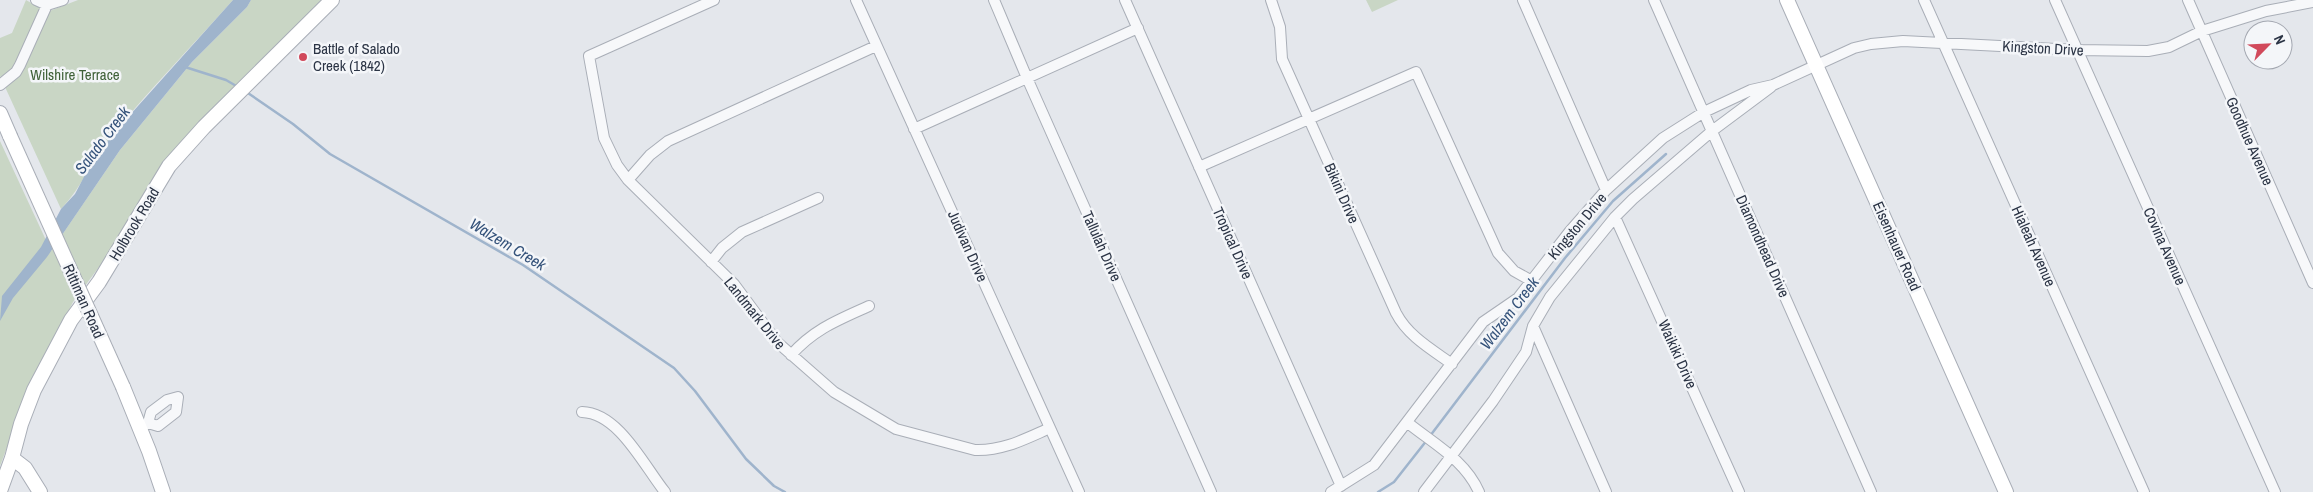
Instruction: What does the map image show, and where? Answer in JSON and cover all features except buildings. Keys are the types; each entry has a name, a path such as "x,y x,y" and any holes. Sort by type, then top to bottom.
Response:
{"main road":[{"name":"Holbrook Road","path":"0,491 34,390 71,320 99,282 169,166 222,109 332,0"},
{"name":"Eisenhauer Road","path":"1787,0 2006,492"},
{"name":"Rittiman Road","path":"0,113 123,387 144,425 163,492"},
{"path":"12,458 24,468 40,492"}],"street":[{"path":"36,0 47,5 63,0"},
{"name":"Landmark Drive","path":"714,0 589,56 604,138 612,157 628,180 744,296 771,336 834,392 904,432 984,450 1010,446 1050,428"},
{"name":"Judivan Drive","path":"856,0 1079,492"},
{"name":"Tallulah Drive","path":"994,0 1211,492"},
{"name":"Tropical Drive","path":"1125,0 1341,486"},
{"name":"Bikini Drive","path":"1271,0 1280,27 1282,59 1402,325 1412,335 1452,364"},
{"path":"1523,0 1606,190"},
{"name":"Diamondhead Drive","path":"1654,0 1871,492"},
{"name":"Hialeah Avenue","path":"1924,0 2144,492"},
{"name":"Covina Avenue","path":"2055,0 2275,492"},
{"name":"Goodhue Avenue","path":"2188,0 2313,283"},
{"name":"Kingston Drive","path":"1424,492 1526,352 1533,326 1550,297 1615,218 1633,199 1712,131 1774,85 1816,64 1854,48 1871,44 1903,41 2077,50 2148,51 2169,47 2202,32 2266,11 2313,2"},
{"path":"0,85 16,72 47,5"},
{"path":"914,129 1138,28"},
{"path":"628,180 650,155 668,141 876,46"},
{"path":"1199,167 1416,72 1498,253 1514,270 1532,281"},
{"name":"Kingston Drive","path":"1331,492 1370,469 1483,322 1518,298 1570,231 1606,190 1663,138 1704,112 1751,90 1774,85"},
{"path":"711,262 722,248 742,232 818,198"},
{"name":"Waikiki Drive","path":"1615,218 1739,492"},
{"path":"791,355 808,337 820,328 869,306"},
{"path":"1533,326 1606,492"},
{"path":"582,412 591,412 613,426 628,442 665,492"},
{"path":"1408,422 1452,456 1466,470 1479,492"}],"green space":[{"name":"Wilshire Terrace","path":"26,0 47,12 78,0 233,0 113,134 61,209 0,76 0,38 12,33"},
{"path":"251,0 324,0 192,131 119,240 73,302 27,394 0,466 0,141 51,251 120,150 192,62 247,7"},
{"path":"1366,0 1398,0 1372,12"}],"water":[{"path":"233,0 251,0 247,7 192,62 120,150 47,257 13,298 0,321 2,296 41,247 61,209 75,194 86,173 112,135"}],"waterway":[{"name":"Walzem Creek","path":"185,67 226,80 238,87"},
{"name":"Walzem Creek","path":"245,91 293,124 330,154 523,265 674,368 695,391 746,459 774,486 785,492"},
{"name":"Walzem Creek","path":"1430,436 1565,258 1613,201 1666,154"},
{"name":"Walzem Creek","path":"1378,492 1394,482 1427,440"}],"place":[{"name":"Battle of Salado Creek (1842)","path":"303,57"}],"water label":[{"name":"Salado Creek","path":"102,140"}]}
